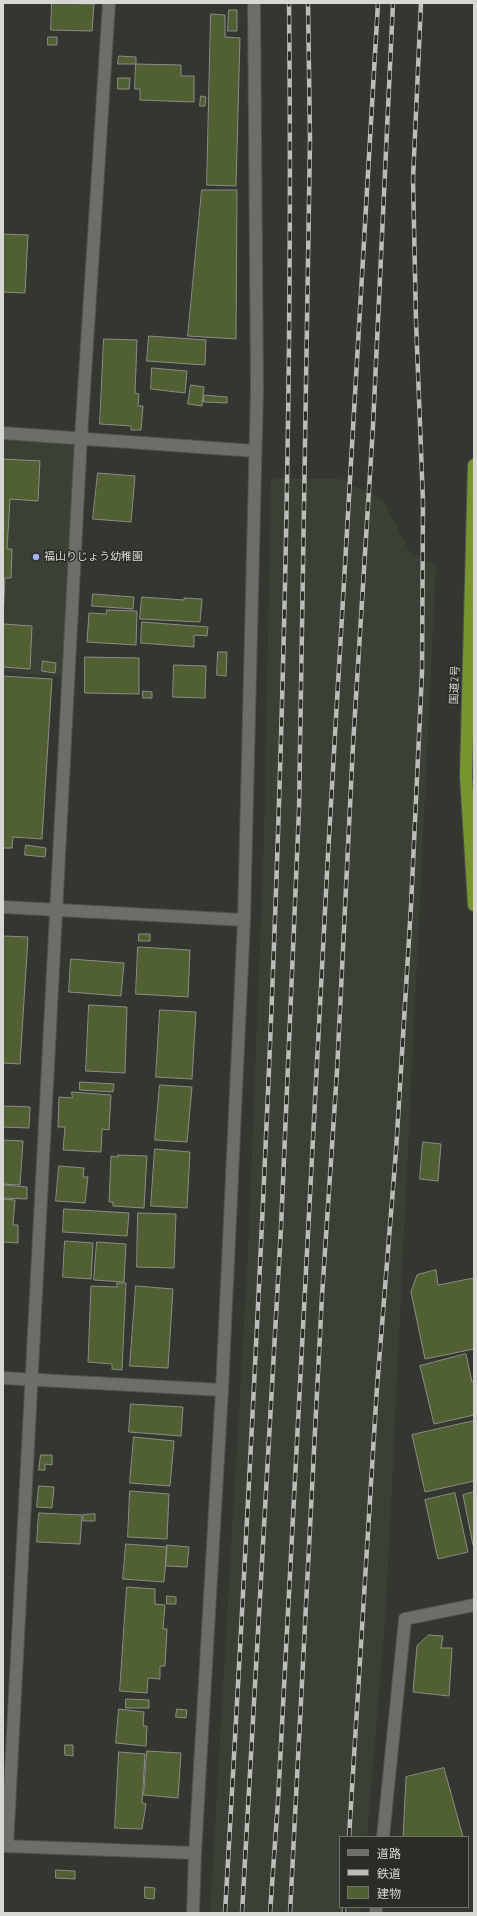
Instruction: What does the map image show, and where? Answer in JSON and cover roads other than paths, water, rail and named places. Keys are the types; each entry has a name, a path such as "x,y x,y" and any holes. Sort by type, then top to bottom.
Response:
{"highway":[{"name":"国道2号","path":"474,465 470,776 474,905"}],"street":[{"path":"109,3 81,437 32,1380 5,1846 195,1853"},
{"path":"193,1913 195,1853 222,1390 244,920 257,389 254,3"},
{"path":"3,433 81,437 255,451"},
{"path":"3,907 244,920"},
{"path":"3,1378 222,1390"},
{"path":"383,1836 405,1619 474,1605"}],"railway":[{"path":"225,1913 252,1436 274,958 282,720 290,242 289,3"},
{"path":"242,1913 281,1228 299,810 310,140 308,3"},
{"path":"270,1913 278,1801 328,854 378,3"},
{"path":"290,1913 322,1296 337,1071 353,745 373,426 393,3"},
{"path":"349,1836 377,1387 396,1151 411,906 422,672 423,502 416,321 413,179 421,3"},
{"path":"344,1908 344,1913"}],"place":[{"name":"福山りじょう幼稚園","path":"36,557"}]}
